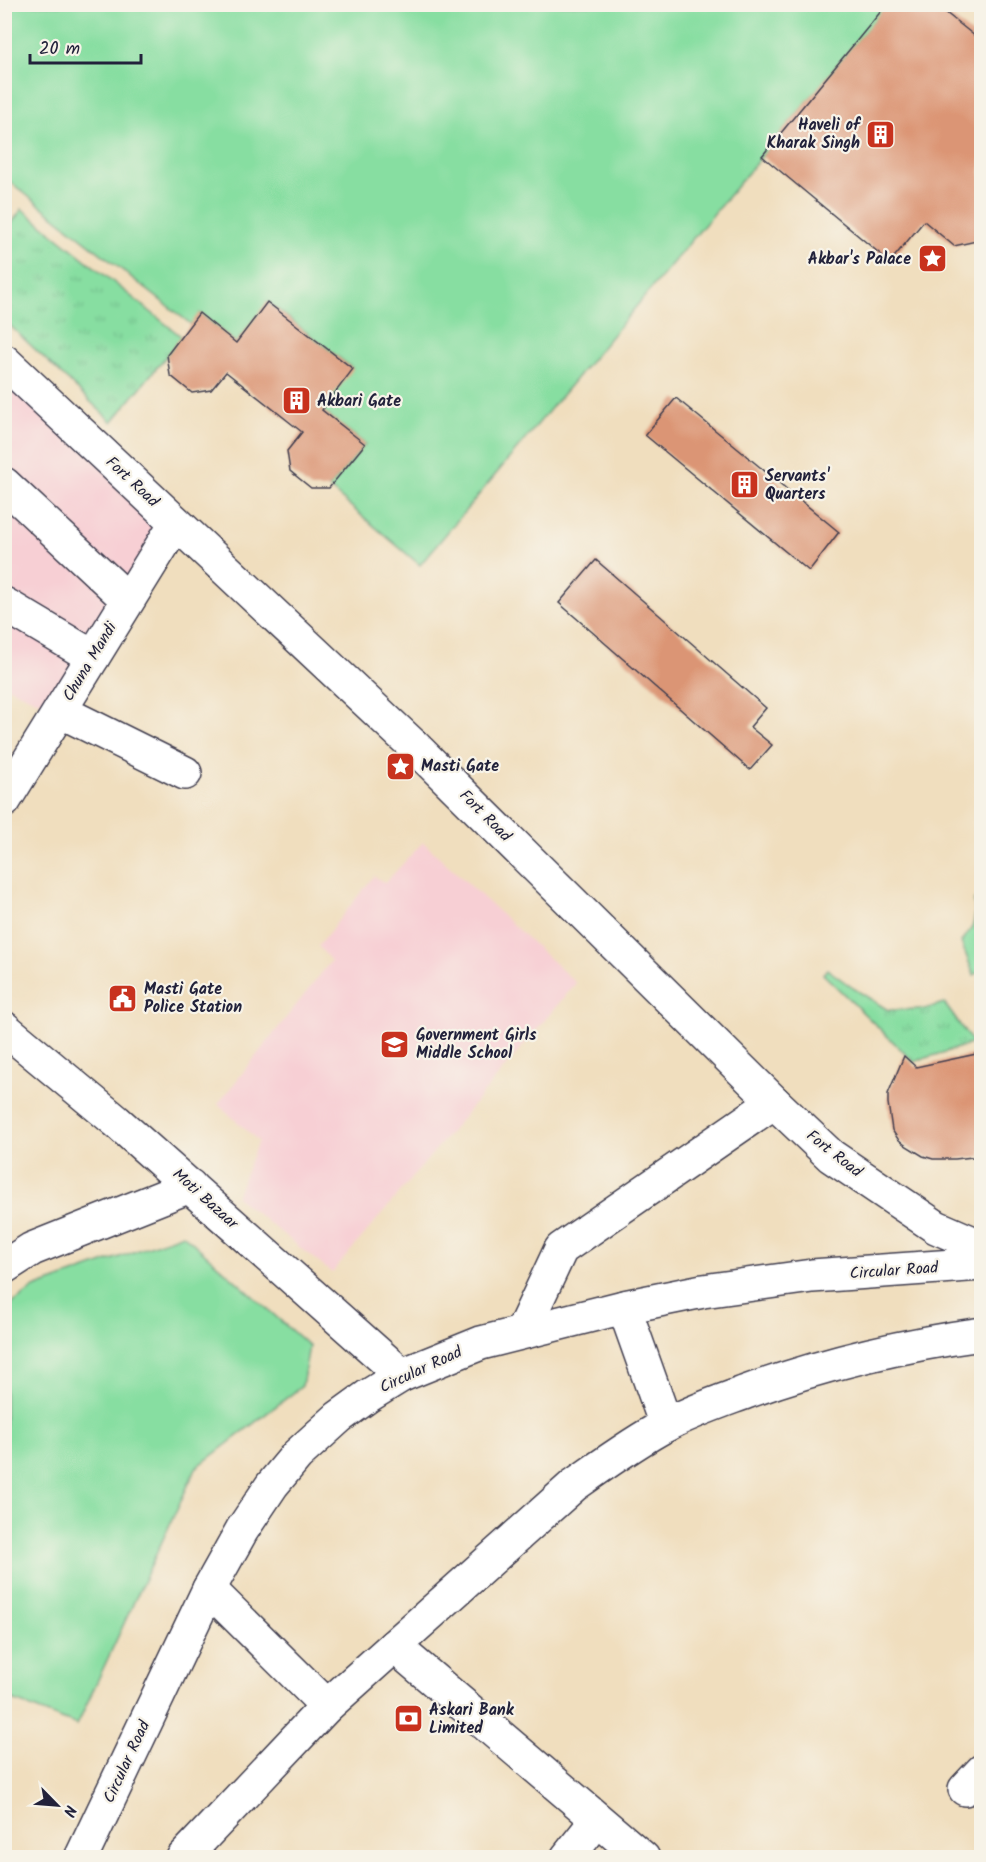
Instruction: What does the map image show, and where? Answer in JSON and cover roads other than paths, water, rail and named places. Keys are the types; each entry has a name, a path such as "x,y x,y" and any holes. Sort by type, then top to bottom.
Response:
{"street":[{"name":"Fort Road","path":"4,361 415,747 831,1156 936,1227 981,1247"},
{"path":"4,484 128,600"},
{"name":"Chuna Mandi","path":"4,801 176,523"},
{"path":"4,604 93,657"},
{"path":"60,711 185,773"},
{"name":"Moti Bazaar","path":"4,1028 116,1121 402,1375"},
{"path":"522,1332 561,1249 774,1102"},
{"path":"4,1267 32,1249 190,1186"},
{"name":"Circular Road","path":"81,1857 208,1589 242,1530 272,1485 297,1455 339,1417 368,1395 402,1375 481,1343 624,1307 703,1291 812,1276 981,1264"},
{"path":"624,1307 666,1425"},
{"path":"183,1857 327,1706 574,1485 614,1456 666,1425 706,1406 801,1372 928,1342 981,1334"},
{"path":"208,1589 327,1706"},
{"path":"394,1647 643,1857"},
{"path":"567,1857 597,1820"}],"place":[{"name":"Haveli of Kharak Singh","path":"881,134"},
{"name":"Akbar's Palace","path":"932,259"},
{"name":"Akbari Gate","path":"296,401"},
{"name":"Servants' Quarters","path":"744,485"},
{"name":"Masti Gate","path":"400,766"},
{"name":"Masti Gate Police Station","path":"123,998"},
{"name":"Government Girls Middle School","path":"395,1044"},
{"name":"Askari Bank Limited","path":"408,1719"}]}
